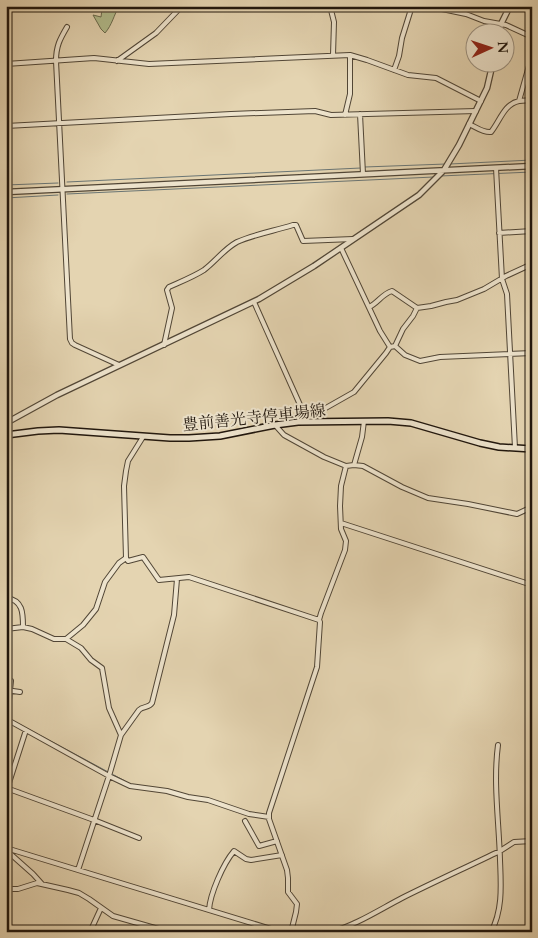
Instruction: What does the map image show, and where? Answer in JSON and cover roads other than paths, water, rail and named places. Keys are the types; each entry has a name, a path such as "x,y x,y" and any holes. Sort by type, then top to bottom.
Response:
{"main road":[{"name":"豊前善光寺停車場線","path":"6,435 59,430 170,438 213,437 306,419 411,423 480,443 499,447 532,449"}],"street":[{"path":"117,61 156,33 182,6"},
{"path":"330,6 334,22 333,56"},
{"path":"394,70 412,6"},
{"path":"436,6 490,22"},
{"path":"502,22 510,6"},
{"path":"67,27 56,49 56,61 70,338 74,345 119,365"},
{"path":"516,30 532,37"},
{"path":"345,115 350,94 350,55"},
{"path":"6,64 94,58 149,64 350,55 414,76 436,78 481,102"},
{"path":"519,101 532,55"},
{"path":"6,422 119,365 254,302 341,248 419,195 439,176 460,145 487,88 491,72"},
{"path":"469,124 491,132 509,106 519,101 532,100"},
{"path":"6,126 315,111 331,115 476,111"},
{"path":"360,114 363,170"},
{"path":"6,192 363,170 447,166 496,171 532,166"},
{"path":"496,171 502,279 508,294 515,448"},
{"path":"164,345 172,308 167,290 169,287 204,270 233,244 253,235 293,225 296,225 298,228 303,241 353,240"},
{"path":"499,233 532,231"},
{"path":"341,248 380,330 393,346 405,355 420,361 440,358 532,353"},
{"path":"369,307 379,301 385,294 392,291 417,308 457,300 484,289 532,264"},
{"path":"254,302 306,419 354,392 393,346 417,308"},
{"path":"354,465 362,437 364,421"},
{"path":"275,425 287,437 324,457 346,466 362,466 410,491 428,498 517,514 530,509"},
{"path":"126,558 124,486 126,471 128,460 143,436"},
{"path":"291,932 297,906 288,892 287,870 269,817 317,667 319,620 345,550 346,541 342,531 340,516 341,490 346,466"},
{"path":"341,523 532,585"},
{"path":"126,558 128,561 143,557 159,580 189,577 319,620"},
{"path":"66,639 83,625 96,609 105,582 126,558"},
{"path":"78,870 122,735 140,708 150,706 152,703 174,614 177,579"},
{"path":"6,598 14,600 22,609 23,626"},
{"path":"6,629 23,626 32,628 54,639 66,639 81,648 91,660 102,668 109,708 122,735"},
{"path":"8,709 8,690 11,681"},
{"path":"8,690 20,692"},
{"path":"6,719 130,786 167,791 208,800 254,815 269,817"},
{"path":"26,730 8,788 139,838"},
{"path":"490,932 500,902 500,851 496,785 498,745"},
{"path":"245,821 259,846 277,841"},
{"path":"331,932 359,921 500,851 514,842 532,841"},
{"path":"6,849 280,932"},
{"path":"6,849 42,884"},
{"path":"208,910 224,864 234,851 251,860 282,855"},
{"path":"6,889 18,889 33,884 42,884 79,893 113,916 169,932"},
{"path":"90,932 101,908"}],"waterway":[{"path":"450,164 532,160"},
{"path":"365,167 446,164"},
{"path":"67,182 361,168"},
{"path":"440,176 532,172"},
{"path":"67,194 434,177"},
{"path":"6,185 58,183"},
{"path":"6,198 58,195"},
{"path":"6,717 125,781"}]}
